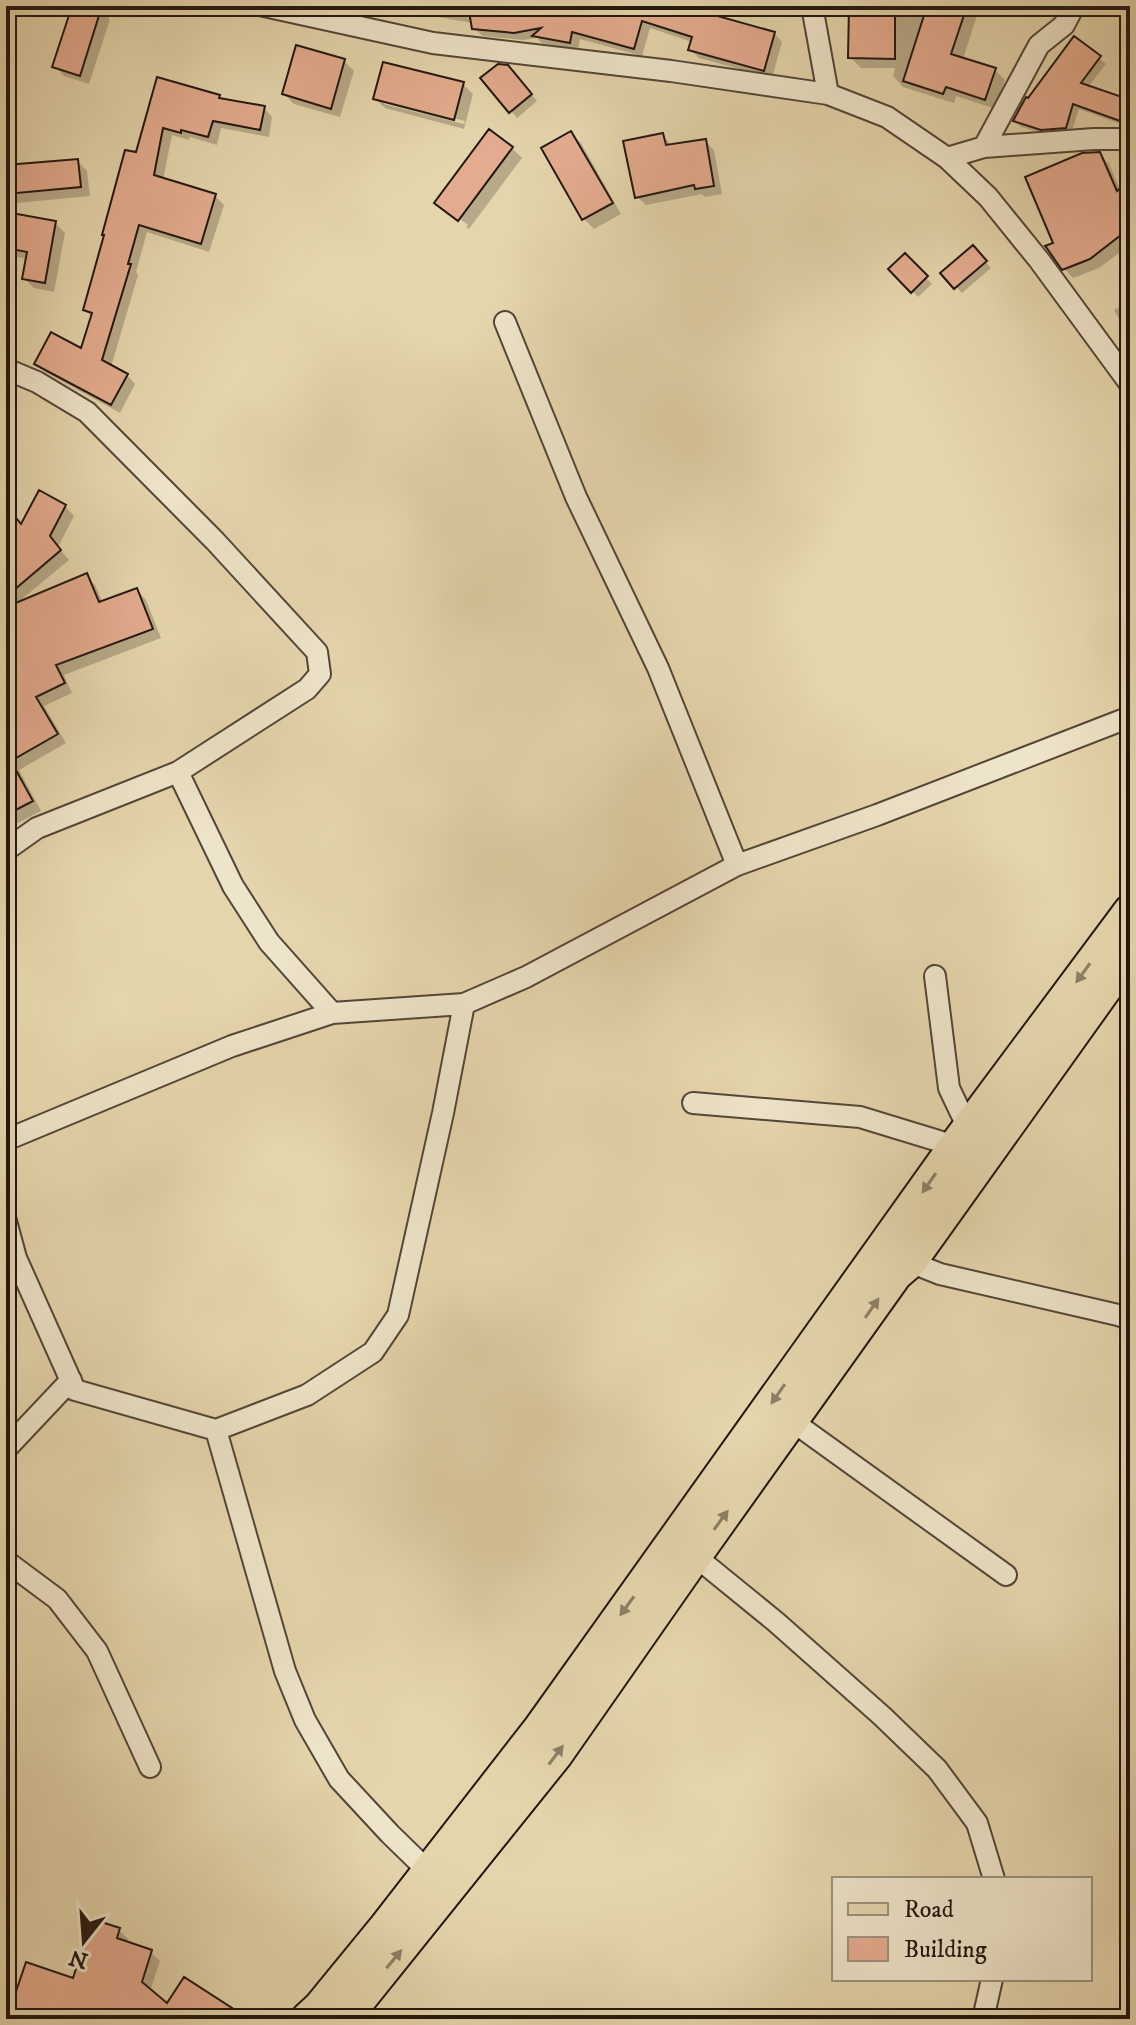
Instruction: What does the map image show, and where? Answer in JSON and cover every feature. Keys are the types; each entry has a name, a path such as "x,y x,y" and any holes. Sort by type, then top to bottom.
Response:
{"main road":[{"path":"307,2019 429,1872 540,1728 962,1137 1130,911"},
{"path":"344,2019 556,1755 896,1274 910,1262 1130,954"}],"street":[{"path":"264,6 433,43 671,71 828,94 887,117 947,158 988,197 1039,260 1130,384"},
{"path":"812,6 828,94"},
{"path":"984,147 1039,45 1064,25 1074,6"},
{"path":"947,158 984,147 1130,139"},
{"path":"505,322 576,497 658,668 737,865"},
{"path":"6,369 37,382 87,412 215,541 317,652 320,674 307,689 178,772 37,828 6,850"},
{"path":"6,1140 232,1046 332,1013 464,1004 526,977 737,865 877,815 1130,717"},
{"path":"178,772 233,886 269,942 332,1013"},
{"path":"693,1103 860,1117 962,1137 949,1088 935,976"},
{"path":"6,1221 16,1258 75,1390 216,1430 307,1395 373,1352 398,1315 464,1004"},
{"path":"910,1262 940,1274 1130,1319"},
{"path":"6,1449 71,1380"},
{"path":"792,1421 1006,1575"},
{"path":"216,1430 285,1671 305,1720 339,1779 429,1872"},
{"path":"695,1556 776,1622 937,1769 977,1823 993,1877"},
{"path":"6,1561 57,1599 97,1651 150,1767"},
{"path":"983,2019 992,1981"}],"building":[{"path":"72,6 102,6 80,76 52,67"},
{"path":"468,6 682,6 775,32 764,71 688,50 692,37 642,21 634,49 572,32 570,43 532,36 541,28 514,33 472,29"},
{"path":"849,6 895,7 895,59 848,58"},
{"path":"927,6 967,6 951,54 996,68 985,100 946,87 943,94 903,81"},
{"path":"1074,36 1101,56 1081,83 1128,99 1120,121 1073,104 1066,128 1041,130 1013,121 1026,97"},
{"path":"296,45 345,59 331,109 282,94"},
{"path":"383,62 464,82 454,120 373,99"},
{"path":"498,64 508,65 532,94 509,113 480,78"},
{"path":"157,77 220,95 219,98 265,106 260,130 213,121 208,137 163,128 154,175 216,194 201,244 139,225 128,264 131,264 102,360 128,374 111,405 34,364 51,332 81,348 92,313 83,310 125,150 136,152"},
{"path":"489,129 513,147 458,221 434,203"},
{"path":"571,131 613,203 582,220 541,148"},
{"path":"663,133 666,145 706,139 714,186 695,189 694,185 635,198 623,141"},
{"path":"1100,152 1117,191 1130,180 1130,228 1090,259 1062,270 1045,246 1053,243 1025,177 1082,153"},
{"path":"78,159 81,187 6,194 6,165"},
{"path":"6,212 56,221 45,283 22,279 27,252 6,248"},
{"path":"973,245 987,261 954,289 940,273"},
{"path":"905,253 928,276 911,293 888,269"},
{"path":"39,490 66,505 50,536 61,550 14,590 6,580 6,506 21,524"},
{"path":"87,573 99,602 137,588 153,629 56,665 65,683 36,697 58,734 11,761 33,801 6,815 6,607"},
{"path":"92,1919 120,1928 117,1938 152,1950 142,1982 167,2003 184,1977 249,2019 118,2019 92,2010 86,2019 20,2019 8,2015 26,1962 73,1978"}]}
